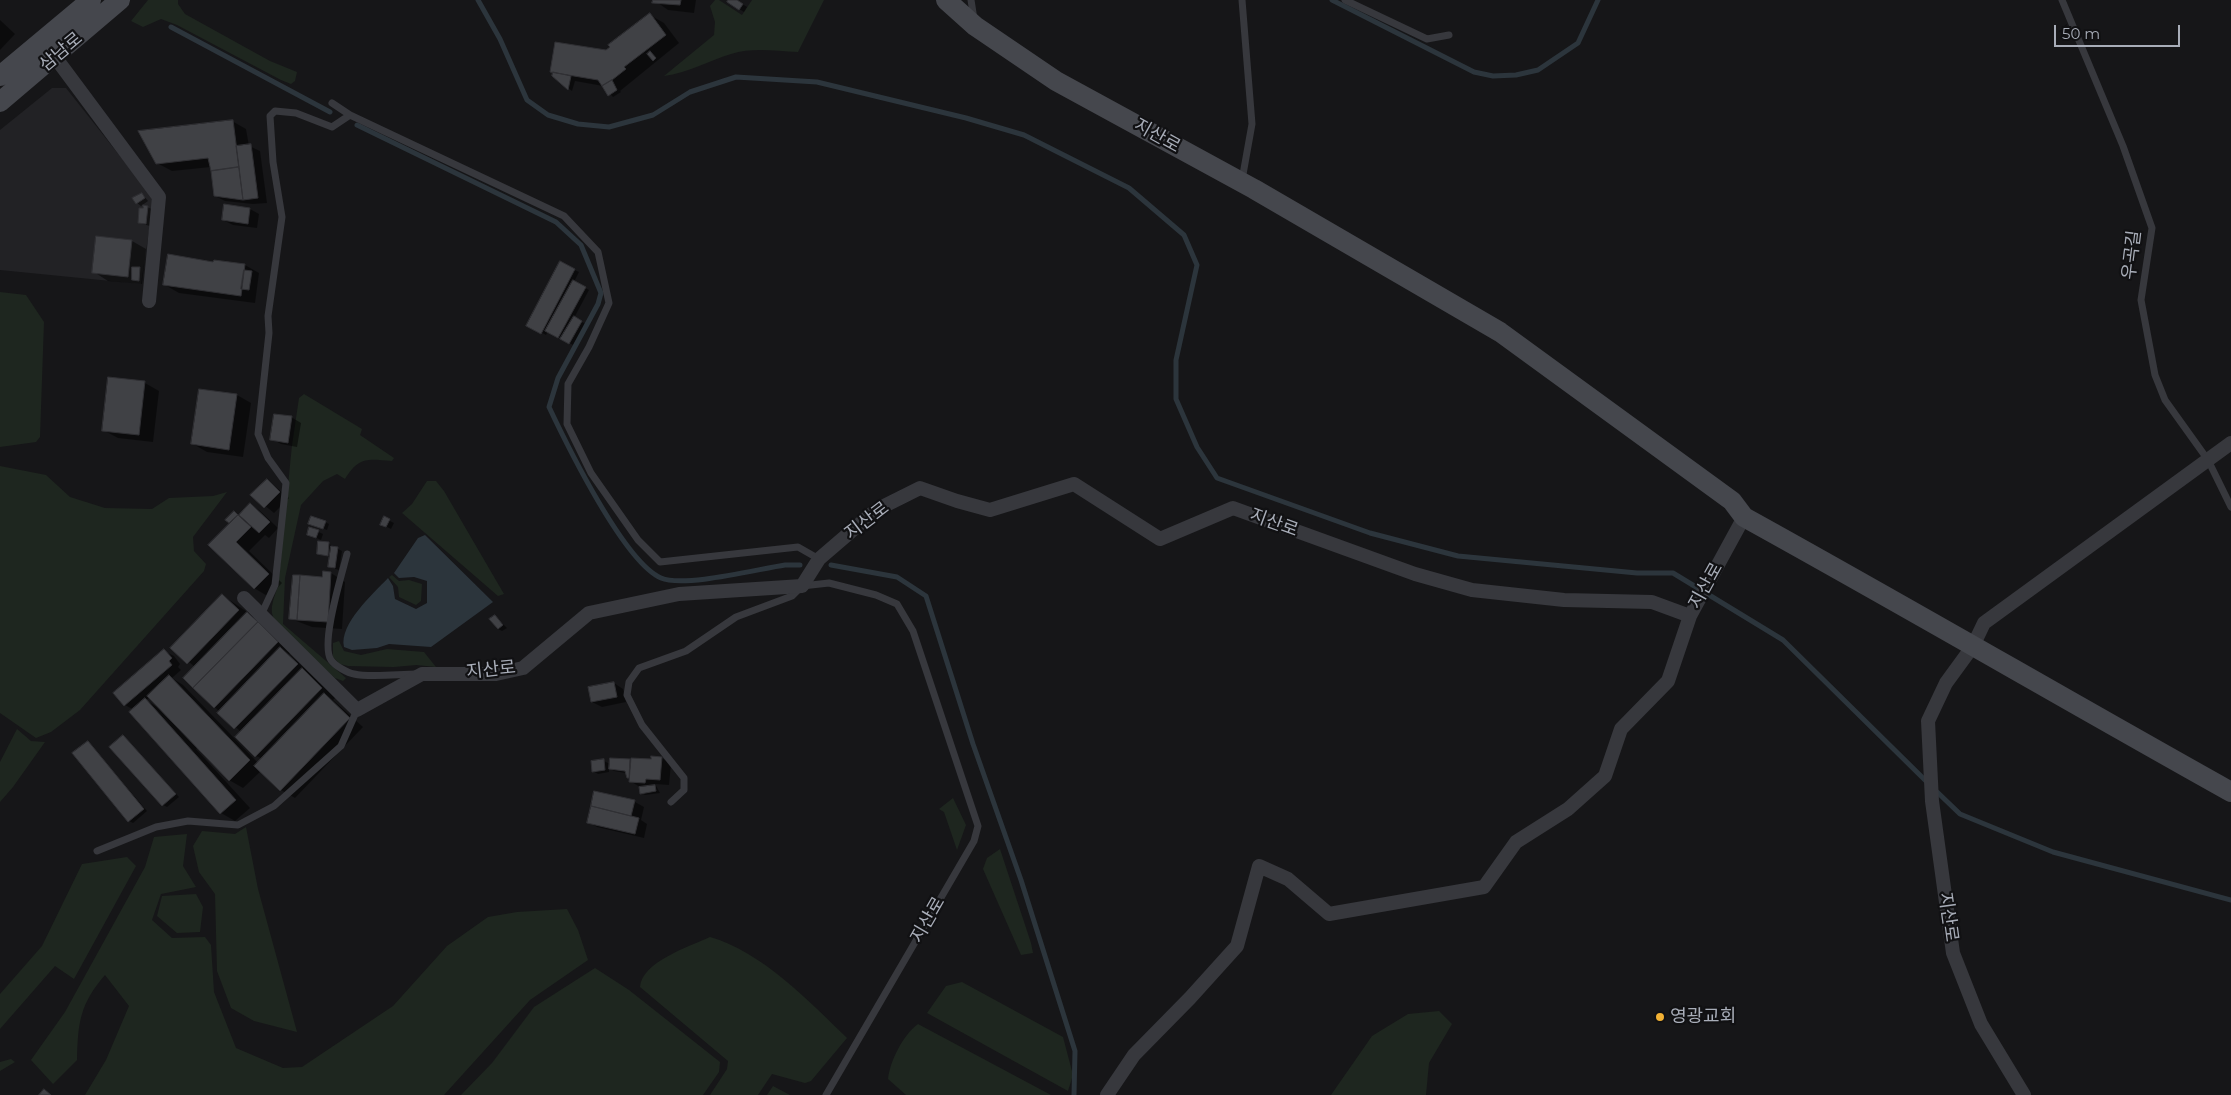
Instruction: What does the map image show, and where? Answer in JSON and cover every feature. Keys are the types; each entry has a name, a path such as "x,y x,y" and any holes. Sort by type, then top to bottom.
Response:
{"main road":[{"name":"삼남로","path":"0,76 91,0"},
{"name":"삼남로","path":"0,102 120,0"},
{"name":"지산로","path":"946,0 976,26 1056,81 1241,182 1500,332 1732,502 1744,517 2231,792"}],"street":[{"path":"55,57 159,197 149,301"},
{"path":"1973,646 1984,623 2231,443"},
{"name":"지산로","path":"357,710 422,674 496,674 523,668 589,613 679,594 802,586 819,559 876,510 920,488 957,502 990,510 1074,484 1160,539 1233,508 1415,574 1472,590 1564,600 1652,602 1690,616 1744,517"},
{"path":"244,598 357,710"},
{"path":"1107,1095 1134,1055 1190,998 1237,946 1258,866 1288,879 1329,914 1484,887 1516,842 1568,809 1605,776 1621,729 1668,681 1690,616"},
{"name":"지산로","path":"1973,646 1946,683 1928,721 1932,801 1953,953 1981,1024 2024,1095"}],"lane":[{"path":"971,0 976,26"},
{"path":"1241,182 1252,124 1242,0"},
{"path":"1345,0 1427,39 1449,35"},
{"name":"우곡길","path":"2062,0 2123,146 2152,228 2141,300 2155,375 2165,400 2208,460 2231,507"},
{"path":"332,103 350,115 564,216 598,252 609,303 589,347 568,384 567,424 591,474 638,540 660,562 798,547 819,559"},
{"path":"261,615 275,585 286,483 268,458 258,434 269,333 268,316 282,217 273,162 270,116 275,112 296,112 332,126 350,115"},
{"path":"347,554 328,631 328,649 331,660 346,671 355,674 422,674"},
{"name":"지산로","path":"671,802 684,790 684,778 642,725 627,695 629,682 639,668 686,651 736,617 792,596 802,586 829,583 848,586 898,604 914,631 978,826 974,841 826,1095"},
{"path":"97,851 156,827 188,821 238,825 267,810 341,746 357,710"}],"shaded area":[{"path":"148,0 178,0 178,4 185,14 270,61 297,72 295,81 291,84 281,80 177,25 161,19 143,27 131,21"},
{"path":"715,0 719,0 742,15 752,0 824,0 798,52 764,50 739,52 664,76 714,35 715,22 710,6"},
{"path":"52,88 66,88 154,199 141,284 0,270 0,130"},
{"path":"0,292 26,295 44,322 40,437 36,442 0,447"},
{"path":"304,394 362,429 360,435 394,458 392,461 365,461 355,466 345,479 337,474 323,481 301,505 285,578 283,624 346,678 343,681 335,678 289,638 281,629 272,613 278,586 292,445 299,398"},
{"path":"0,466 46,475 70,497 105,508 152,509 169,498 213,496 227,492 193,537 194,551 206,564 204,571 80,710 51,732 36,738 0,713"},
{"path":"427,481 436,481 444,491 504,594 498,596 402,513 412,504"},
{"path":"425,535 493,602 431,647 389,644 377,648 352,650 344,647 344,638 352,619 388,578 393,586 395,599 416,609 427,603 427,581 414,577 399,578 394,573 418,538"},
{"path":"392,575 399,581 409,580 422,584 421,601 416,605 399,597 398,587 389,577"},
{"path":"339,641 344,651 361,655 387,649 424,652 436,667 416,665 394,667 348,666 340,664 333,657 333,643"},
{"path":"17,729 31,741 45,742 0,802 0,762"},
{"path":"953,798 966,825 957,850 944,812 939,809"},
{"path":"246,827 258,889 297,1032 254,1021 231,1008 217,971 215,894 199,872 193,846 202,831 235,834"},
{"path":"187,834 183,866 196,887 161,894 152,920 172,938 205,937 211,945 214,992 236,1048 283,1068 302,1067 393,1006 447,946 488,917 517,912 567,909 578,930 588,960 530,1000 444,1095 85,1095 106,1060 129,1006 105,975 90,995 82,1014 78,1035 77,1060 53,1084 31,1060 65,1012 145,867 154,837"},
{"path":"1000,849 1033,953 1021,955 983,869 987,858"},
{"path":"127,857 136,866 74,979 55,966 0,1029 0,994 42,946 82,864"},
{"path":"196,894 203,907 200,932 177,933 157,916 162,896"},
{"path":"710,937 748,954 784,979 847,1038 811,1081 805,1083 772,1074 758,1095 710,1095 727,1069 728,1061 640,987 643,978 657,963"},
{"path":"595,968 629,990 720,1062 719,1072 703,1095 461,1095 492,1063 534,1007"},
{"path":"962,982 1063,1037 1073,1075 1068,1091 927,1013 946,986"},
{"path":"1439,1011 1452,1024 1429,1063 1426,1095 1331,1095 1372,1036 1408,1014"},
{"path":"918,1024 1051,1095 906,1095 888,1079 889,1072 898,1049 907,1035"},
{"path":"11,1059 15,1062 0,1071 0,1062"},
{"path":"773,1086 790,1095 767,1095"}],"building":[{"path":"653,0 681,0 680,5 652,3"},
{"path":"728,0 737,0 743,4 739,10 727,2"},
{"path":"650,13 666,35 624,67 626,69 602,86 598,80 550,72 555,42 606,50 610,47 608,45"},
{"path":"650,51 656,58 653,61 647,54"},
{"path":"553,72 571,76 568,90 552,76"},
{"path":"612,80 617,90 608,96 602,86"},
{"path":"233,120 239,167 211,171 208,158 156,164 138,131"},
{"path":"251,144 258,198 243,200 236,146"},
{"path":"239,167 243,200 214,196 211,171"},
{"path":"142,193 145,198 136,204 132,198"},
{"path":"224,204 250,208 248,224 222,220"},
{"path":"143,205 148,206 146,224 138,223 139,208 143,208"},
{"path":"96,236 132,240 128,277 92,273"},
{"path":"168,254 213,262 214,260 245,264 241,296 163,285"},
{"path":"560,261 575,269 541,334 526,326"},
{"path":"132,267 140,267 139,281 132,280"},
{"path":"244,270 252,271 249,290 241,289"},
{"path":"573,280 586,287 558,338 545,331"},
{"path":"574,316 582,321 569,344 560,339"},
{"path":"108,377 145,381 139,435 102,431"},
{"path":"199,389 237,394 229,450 191,444"},
{"path":"274,414 292,416 288,443 270,440"},
{"path":"267,479 280,492 264,508 250,495"},
{"path":"250,503 270,522 259,533 239,515"},
{"path":"234,511 238,515 229,523 225,520"},
{"path":"238,515 251,527 236,542 269,574 254,589 208,545"},
{"path":"311,516 326,521 323,529 308,524"},
{"path":"384,516 390,519 386,527 380,525"},
{"path":"309,527 319,530 316,538 307,535"},
{"path":"318,541 329,542 328,556 317,554"},
{"path":"331,546 338,547 335,568 328,567"},
{"path":"323,571 331,572 328,622 297,620 300,575 322,577"},
{"path":"293,575 300,575 297,620 289,619"},
{"path":"222,594 239,610 187,664 170,648"},
{"path":"247,612 258,622 193,688 183,678"},
{"path":"495,615 503,625 498,629 489,619"},
{"path":"258,622 278,642 214,708 193,688"},
{"path":"280,647 298,664 234,729 217,713"},
{"path":"164,649 172,658 169,661 172,665 124,706 113,693"},
{"path":"302,668 322,688 255,757 235,737"},
{"path":"169,675 250,760 229,781 147,696"},
{"path":"614,682 617,697 591,702 588,687"},
{"path":"324,693 350,718 280,791 254,766"},
{"path":"145,698 236,800 220,814 129,712"},
{"path":"123,735 176,794 162,806 109,747"},
{"path":"88,741 144,809 128,822 72,753"},
{"path":"651,756 662,757 660,780 646,779 645,783 629,782 631,758 651,759"},
{"path":"610,758 630,759 629,778 627,778 625,771 609,769"},
{"path":"604,759 605,770 592,772 591,761"},
{"path":"655,785 656,791 640,794 639,787"},
{"path":"594,791 635,800 631,816 591,806"},
{"path":"591,806 639,818 635,834 587,823"},
{"path":"44,1089 51,1095 39,1095"}],"waterway":[{"path":"478,0 500,39 527,100 548,115 578,124 609,127 653,115 690,92 736,77 817,82 966,118 1024,135 1129,188 1184,235 1197,265 1176,360 1176,399 1197,447 1217,478 1370,533 1458,556 1637,573 1673,573 1783,640 1928,783"},
{"path":"1332,0 1474,72 1493,76 1516,75 1538,70 1578,43 1598,0"},
{"path":"171,27 330,112"},
{"path":"357,125 556,222 581,245 601,293 598,304 558,378 549,407 598,501 630,550 646,568 661,578 686,581 722,577 785,565 800,565"},
{"path":"831,565 897,577 926,596 973,744 1021,880 1075,1051 1074,1095"},
{"path":"1934,789 1960,814 2053,852 2231,900"}],"place":[{"name":"영광교회","path":"1660,1017"}]}
